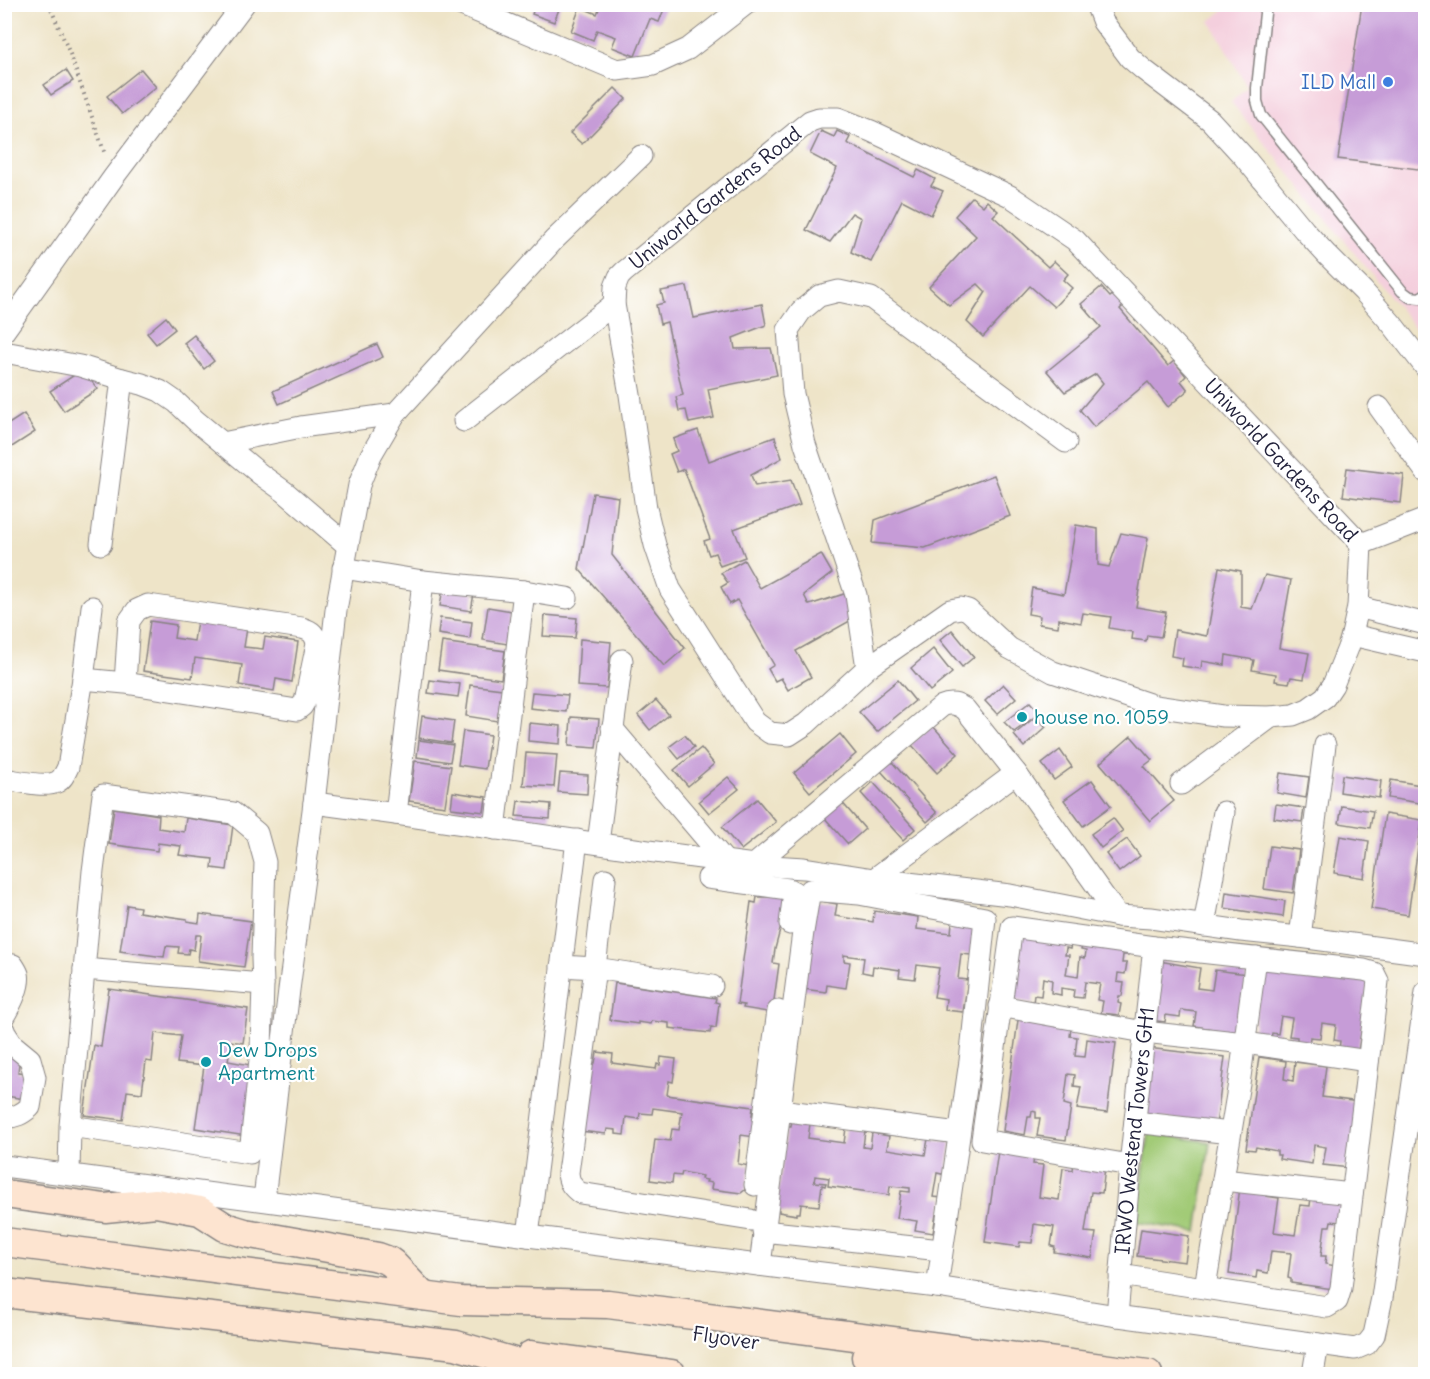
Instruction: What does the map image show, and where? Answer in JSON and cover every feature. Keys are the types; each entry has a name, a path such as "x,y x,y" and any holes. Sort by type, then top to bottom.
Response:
{"main road":[{"path":"4,1194 105,1208 156,1203 201,1202 217,1222 234,1230 389,1261 423,1296"},
{"path":"4,1242 461,1301 608,1304 1148,1374"},
{"path":"4,1293 456,1345 672,1374"},
{"name":"Flyover","path":"461,1301 992,1374"},
{"path":"456,1345 555,1374"}],"street":[{"path":"4,331 113,178 244,4"},
{"path":"459,4 617,70 653,65 688,49 746,4"},
{"path":"1096,4 1103,22 1130,58 1210,120 1244,157 1304,230 1392,324 1425,368"},
{"name":"Uniworld Gardens Road","path":"819,118 838,118 871,131 1010,196 1075,240 1361,544 1358,607 1352,635 1333,685 1325,697 1308,709 1293,715 1223,716 1155,706 1053,672 1009,648 975,615 961,608 950,610 867,668 806,724 789,735 770,733 755,722 670,589 655,545 646,508 614,304 615,287 624,272 810,121 819,118"},
{"path":"264,1199 336,610 359,485 371,455 394,414 554,240 641,156"},
{"path":"867,668 856,595 805,444 793,394 788,330 801,311 819,296 839,291 871,298 1066,442"},
{"path":"464,421 614,304"},
{"path":"4,352 80,366 142,384 160,392 176,402 347,545"},
{"path":"101,544 122,379"},
{"path":"1379,407 1425,472"},
{"path":"223,443 301,427 394,414"},
{"path":"1361,544 1425,519"},
{"path":"343,568 423,581 524,591 567,598"},
{"path":"396,814 423,581"},
{"path":"495,829 524,591"},
{"path":"83,680 124,683 297,710 305,701 317,644 312,632 302,628 148,605 137,610 129,621 124,683"},
{"path":"4,779 47,784 57,782 64,776 68,767 83,680 92,607"},
{"path":"1358,607 1425,624"},
{"path":"1352,635 1425,652"},
{"path":"598,843 622,660"},
{"path":"754,865 942,706 949,703 957,704 965,709 1016,772 1118,916"},
{"path":"1181,784 1271,717"},
{"path":"612,729 725,861"},
{"path":"1300,937 1325,745"},
{"path":"874,879 1016,772"},
{"path":"69,1174 70,1126 84,969 103,795 233,813 257,833 265,862 261,1050 250,1153 70,1126"},
{"path":"314,803 648,851 754,865 804,868 874,879 1010,895 1118,916 1425,954"},
{"path":"1204,926 1224,812"},
{"path":"528,1236 577,840"},
{"path":"708,878 788,889 794,892 764,1108 757,1226"},
{"path":"605,879 568,1173 573,1187 580,1193 757,1226 941,1250"},
{"path":"752,1264 757,1226 780,1110 802,932 810,890 860,894 985,918 970,1061 937,1287"},
{"path":"1120,1275 1327,1307 1337,1301 1341,1288 1378,981 1374,973 1364,970 1154,947 1012,927 982,1140 1130,1165"},
{"name":"IRWO Westend Towers GH1","path":"1117,1316 1130,1165 1154,947"},
{"path":"1204,1287 1245,1042 1256,958"},
{"path":"4,964 13,965 18,975 16,990 4,1016"},
{"path":"561,966 595,968 712,986"},
{"path":"84,969 263,984"},
{"path":"4,1166 69,1174 201,1202 264,1199 528,1236 937,1287 1117,1316 1355,1349 1367,1344 1374,1335 1425,992"},
{"path":"1000,1006 1144,1032 1245,1042 1368,1061"},
{"path":"4,1030 13,1045 30,1059 35,1077 30,1107 22,1114 4,1117"},
{"path":"780,1110 958,1133"},
{"path":"1135,1122 1230,1133"},
{"path":"1223,1180 1352,1194"},
{"path":"1313,1374 1318,1344"}],"lane":[{"path":"1266,4 1257,88 1257,101 1261,115 1402,291 1410,297 1420,298 1425,294"},
{"path":"263,984 289,990"}],"path":[{"path":"49,4 70,54 113,178"}],"shaded area":[{"path":"1230,5 1425,5 1425,340 1231,102 1247,87 1210,21"}],"green space":[{"path":"1149,1133 1210,1142 1197,1232 1136,1222"}],"building":[{"path":"531,4 561,4 554,22 532,14 535,6"},
{"path":"601,4 666,4 659,22 650,19 635,56 612,47 616,37 597,30 593,40 571,31 580,7 597,14"},
{"name":"ILD Mall","path":"1362,4 1426,4 1426,170 1338,159"},
{"path":"141,69 156,87 122,114 107,96"},
{"path":"66,70 73,81 51,95 44,85"},
{"path":"615,88 626,99 582,144 570,133"},
{"path":"821,131 834,137 837,131 850,137 847,143 914,177 918,170 935,179 931,186 943,191 931,215 902,200 871,262 851,252 861,218 852,213 830,242 806,230 837,168 810,154"},
{"path":"972,197 983,206 987,201 998,211 993,216 1048,267 1054,261 1068,274 1063,280 1072,288 1054,307 1030,286 983,337 967,322 986,292 978,284 949,305 929,287 976,236 955,216"},
{"path":"687,286 694,318 762,304 766,325 733,338 735,349 771,348 777,375 708,389 714,418 689,423 686,410 679,411 676,397 683,395 667,322 660,324 656,305 664,303 661,291"},
{"path":"1101,287 1110,297 1115,293 1125,304 1120,309 1168,366 1174,361 1186,376 1181,381 1188,390 1168,407 1148,382 1094,427 1080,410 1103,383 1096,374 1065,392 1047,371 1101,327 1081,304"},
{"path":"166,317 175,329 156,344 147,333"},
{"path":"194,335 214,361 204,369 184,343"},
{"path":"377,344 383,357 279,404 273,391"},
{"path":"82,370 98,389 64,411 50,391"},
{"path":"24,414 35,432 4,452 4,427"},
{"path":"698,430 709,461 775,437 782,458 751,475 755,486 791,480 800,505 734,529 745,557 720,566 715,553 709,555 704,541 710,539 684,469 677,472 670,454 677,451 673,439"},
{"path":"1347,468 1404,475 1401,503 1343,496"},
{"path":"994,475 1010,516 925,548 872,543 875,520"},
{"path":"593,493 618,497 612,555 685,648 664,666 579,569"},
{"path":"1076,525 1098,529 1098,565 1109,567 1121,533 1148,538 1136,607 1166,612 1161,637 1147,635 1146,641 1132,639 1133,632 1109,628 1111,617 1083,613 1081,623 1059,619 1058,627 1039,624 1040,616 1028,614 1032,588 1064,594"},
{"path":"821,554 832,573 804,595 809,605 844,594 857,617 796,651 811,677 788,690 781,678 775,681 768,669 774,665 737,600 730,604 721,587 728,583 721,573 744,560 760,588"},
{"path":"1219,567 1241,571 1241,607 1252,609 1265,575 1291,580 1279,648 1309,653 1304,679 1291,677 1289,683 1275,681 1276,674 1252,670 1254,660 1226,655 1225,665 1202,661 1201,669 1182,666 1183,658 1171,656 1175,630 1207,636"},
{"path":"443,588 474,593 471,611 440,606"},
{"path":"488,607 512,611 507,644 483,640"},
{"path":"545,615 577,618 575,638 543,636"},
{"path":"440,618 472,622 470,639 438,634"},
{"path":"150,621 176,625 174,638 194,641 197,621 247,628 244,647 263,649 265,637 298,642 292,682 276,679 274,691 239,685 242,665 195,658 192,678 143,671"},
{"path":"952,630 974,657 962,667 940,640"},
{"path":"580,639 611,642 607,688 577,686"},
{"path":"442,642 505,651 501,679 438,670"},
{"path":"933,649 952,673 930,691 911,668"},
{"path":"430,680 460,684 458,697 428,693"},
{"path":"898,680 915,701 877,732 859,712"},
{"path":"1003,684 1016,698 997,714 985,701"},
{"path":"470,685 502,689 497,721 466,716"},
{"path":"532,692 568,695 566,712 530,708"},
{"path":"656,700 669,715 650,730 638,715"},
{"name":"house no. 1059","path":"1030,702 1040,713 1014,732 1004,722"},
{"path":"422,716 454,721 451,743 419,738"},
{"path":"1036,716 1046,727 1024,747 1014,735"},
{"path":"571,717 599,719 596,748 569,746"},
{"path":"529,723 561,726 560,744 528,741"},
{"path":"932,725 958,754 937,773 911,744"},
{"path":"463,731 490,735 485,769 458,765"},
{"path":"840,734 856,754 810,792 794,773"},
{"path":"685,735 694,747 679,759 669,747"},
{"path":"1131,736 1152,760 1144,766 1174,801 1150,821 1100,763"},
{"path":"419,740 453,745 450,762 417,757"},
{"path":"701,748 714,764 688,786 674,770"},
{"path":"1060,750 1072,767 1054,780 1042,764"},
{"path":"526,753 557,755 554,787 523,785"},
{"path":"415,761 451,766 445,806 409,801"},
{"path":"892,762 937,813 927,822 881,771"},
{"path":"560,773 588,775 587,794 558,792"},
{"path":"1280,773 1309,777 1306,798 1277,793"},
{"path":"1342,775 1381,781 1379,798 1340,792"},
{"path":"728,777 739,789 709,813 699,801"},
{"path":"1092,780 1111,806 1083,826 1064,800"},
{"path":"1391,780 1426,786 1426,804 1388,798"},
{"path":"873,782 915,829 903,840 861,793"},
{"path":"453,792 486,797 484,812 451,808"},
{"path":"757,799 776,822 741,850 722,827"},
{"path":"840,800 865,829 848,844 823,816"},
{"path":"518,801 551,804 550,819 516,816"},
{"path":"1276,804 1304,808 1302,822 1274,818"},
{"path":"1342,806 1373,811 1370,828 1339,823"},
{"path":"114,808 159,815 158,828 184,832 186,818 233,825 227,870 212,868 213,859 179,855 181,846 158,843 157,851 109,844"},
{"path":"1385,814 1422,820 1408,915 1371,909"},
{"path":"1113,818 1123,831 1101,848 1091,834"},
{"path":"1340,836 1369,841 1364,878 1334,873"},
{"path":"1127,839 1140,856 1119,872 1106,854"},
{"path":"1270,846 1299,850 1293,893 1264,889"},
{"path":"1226,892 1285,901 1283,917 1224,908"},
{"path":"757,897 786,897 773,963 779,964 773,1007 768,1007 767,1012 743,1008 744,1005 737,1004 751,902 756,903"},
{"path":"815,900 837,904 835,916 873,922 874,911 918,917 917,929 951,933 952,922 975,925 971,955 961,954 958,979 968,980 963,1012 945,1010 946,999 934,997 939,968 917,965 915,979 899,977 900,970 873,966 872,974 862,972 864,958 844,955 844,961 850,962 846,988 827,985 826,992 803,989"},
{"path":"127,905 140,907 139,912 199,923 200,914 251,921 244,967 198,961 201,935 196,935 194,950 189,949 188,954 178,953 179,947 166,946 164,957 120,951"},
{"path":"1022,930 1072,937 1070,949 1066,948 1065,955 1069,955 1066,975 1078,977 1080,957 1085,958 1086,951 1081,950 1083,939 1129,946 1128,955 1123,955 1122,963 1127,963 1125,974 1118,973 1117,982 1124,983 1122,996 1119,996 1118,1003 1121,1004 1119,1015 1101,1013 1103,1001 1097,1000 1100,984 1085,982 1083,998 1073,997 1074,990 1061,988 1061,995 1051,993 1052,980 1043,978 1041,996 1034,995 1033,1003 1012,1000"},
{"path":"1159,961 1200,968 1197,988 1212,990 1215,970 1247,974 1239,1033 1194,1026 1196,1012 1181,1010 1180,1017 1166,1015 1165,1022 1150,1020"},
{"path":"1263,965 1369,981 1358,1052 1339,1050 1340,1041 1334,1040 1336,1025 1322,1023 1320,1038 1310,1037 1309,1045 1297,1043 1297,1037 1289,1036 1292,1018 1281,1016 1278,1034 1272,1033 1271,1039 1253,1037"},
{"path":"4,975 10,975 4,1004"},
{"path":"615,983 716,998 715,1002 719,1003 716,1028 711,1027 710,1033 669,1028 669,1023 652,1021 651,1024 638,1022 638,1024 610,1020"},
{"name":"Dew Drops Apartment","path":"109,989 248,1009 243,1043 231,1041 228,1061 256,1066 246,1136 195,1128 204,1066 177,1063 181,1036 155,1033 152,1062 146,1061 142,1093 127,1091 123,1120 84,1115 94,1045 101,1047"},
{"path":"1018,1020 1071,1028 1070,1036 1077,1037 1075,1056 1085,1057 1087,1039 1116,1043 1107,1113 1077,1109 1081,1087 1074,1086 1075,1075 1068,1074 1064,1104 1071,1106 1066,1140 1037,1136 1040,1118 1036,1118 1036,1112 1032,1111 1031,1117 1028,1117 1025,1135 1003,1131"},
{"path":"1147,1048 1225,1057 1216,1125 1142,1116"},
{"path":"597,1052 613,1054 612,1063 656,1069 657,1064 660,1065 661,1057 676,1059 673,1082 669,1081 667,1095 753,1107 752,1115 758,1115 755,1137 741,1135 738,1164 750,1166 746,1189 741,1193 711,1189 712,1183 701,1179 702,1176 682,1172 681,1176 673,1175 672,1183 650,1180 655,1139 670,1141 672,1129 679,1130 682,1112 653,1108 652,1114 640,1113 639,1119 626,1117 624,1135 616,1134 616,1130 607,1129 606,1134 580,1131 590,1063 595,1063"},
{"path":"5,1053 20,1055 18,1072 29,1073 25,1099 5,1096"},
{"path":"1259,1057 1286,1061 1284,1079 1293,1081 1295,1062 1326,1066 1322,1097 1359,1102 1350,1168 1323,1165 1326,1147 1314,1145 1312,1164 1279,1159 1280,1155 1277,1155 1277,1151 1256,1147 1255,1150 1246,1149"},
{"path":"792,1121 810,1124 808,1138 844,1143 846,1128 865,1131 863,1147 870,1148 872,1133 889,1136 887,1149 925,1155 928,1139 951,1143 946,1175 937,1173 933,1197 943,1198 941,1215 936,1214 933,1233 915,1230 917,1221 897,1218 901,1191 910,1192 910,1188 890,1186 889,1195 828,1186 829,1178 815,1176 814,1182 826,1183 825,1186 822,1185 819,1206 801,1204 800,1213 797,1215 776,1210 787,1126 791,1126"},
{"path":"998,1151 1034,1156 1033,1164 1043,1165 1039,1197 1059,1200 1063,1168 1073,1170 1074,1162 1105,1167 1102,1193 1091,1192 1085,1232 1096,1233 1092,1258 1054,1252 1055,1247 1051,1246 1054,1227 1034,1224 1032,1243 1020,1242 1019,1247 985,1242"},
{"path":"1240,1187 1267,1190 1266,1196 1279,1198 1274,1232 1295,1235 1300,1205 1310,1206 1311,1197 1343,1201 1340,1222 1331,1221 1330,1226 1325,1226 1321,1256 1326,1256 1325,1264 1336,1266 1333,1289 1291,1283 1291,1279 1288,1278 1291,1253 1271,1251 1268,1273 1257,1271 1256,1278 1229,1274"},
{"path":"1141,1229 1189,1236 1185,1262 1137,1256"}],"place":[{"name":"ILD Mall","path":"1388,82"},
{"name":"house no. 1059","path":"1022,717"},
{"name":"Dew Drops Apartment","path":"206,1062"}]}
